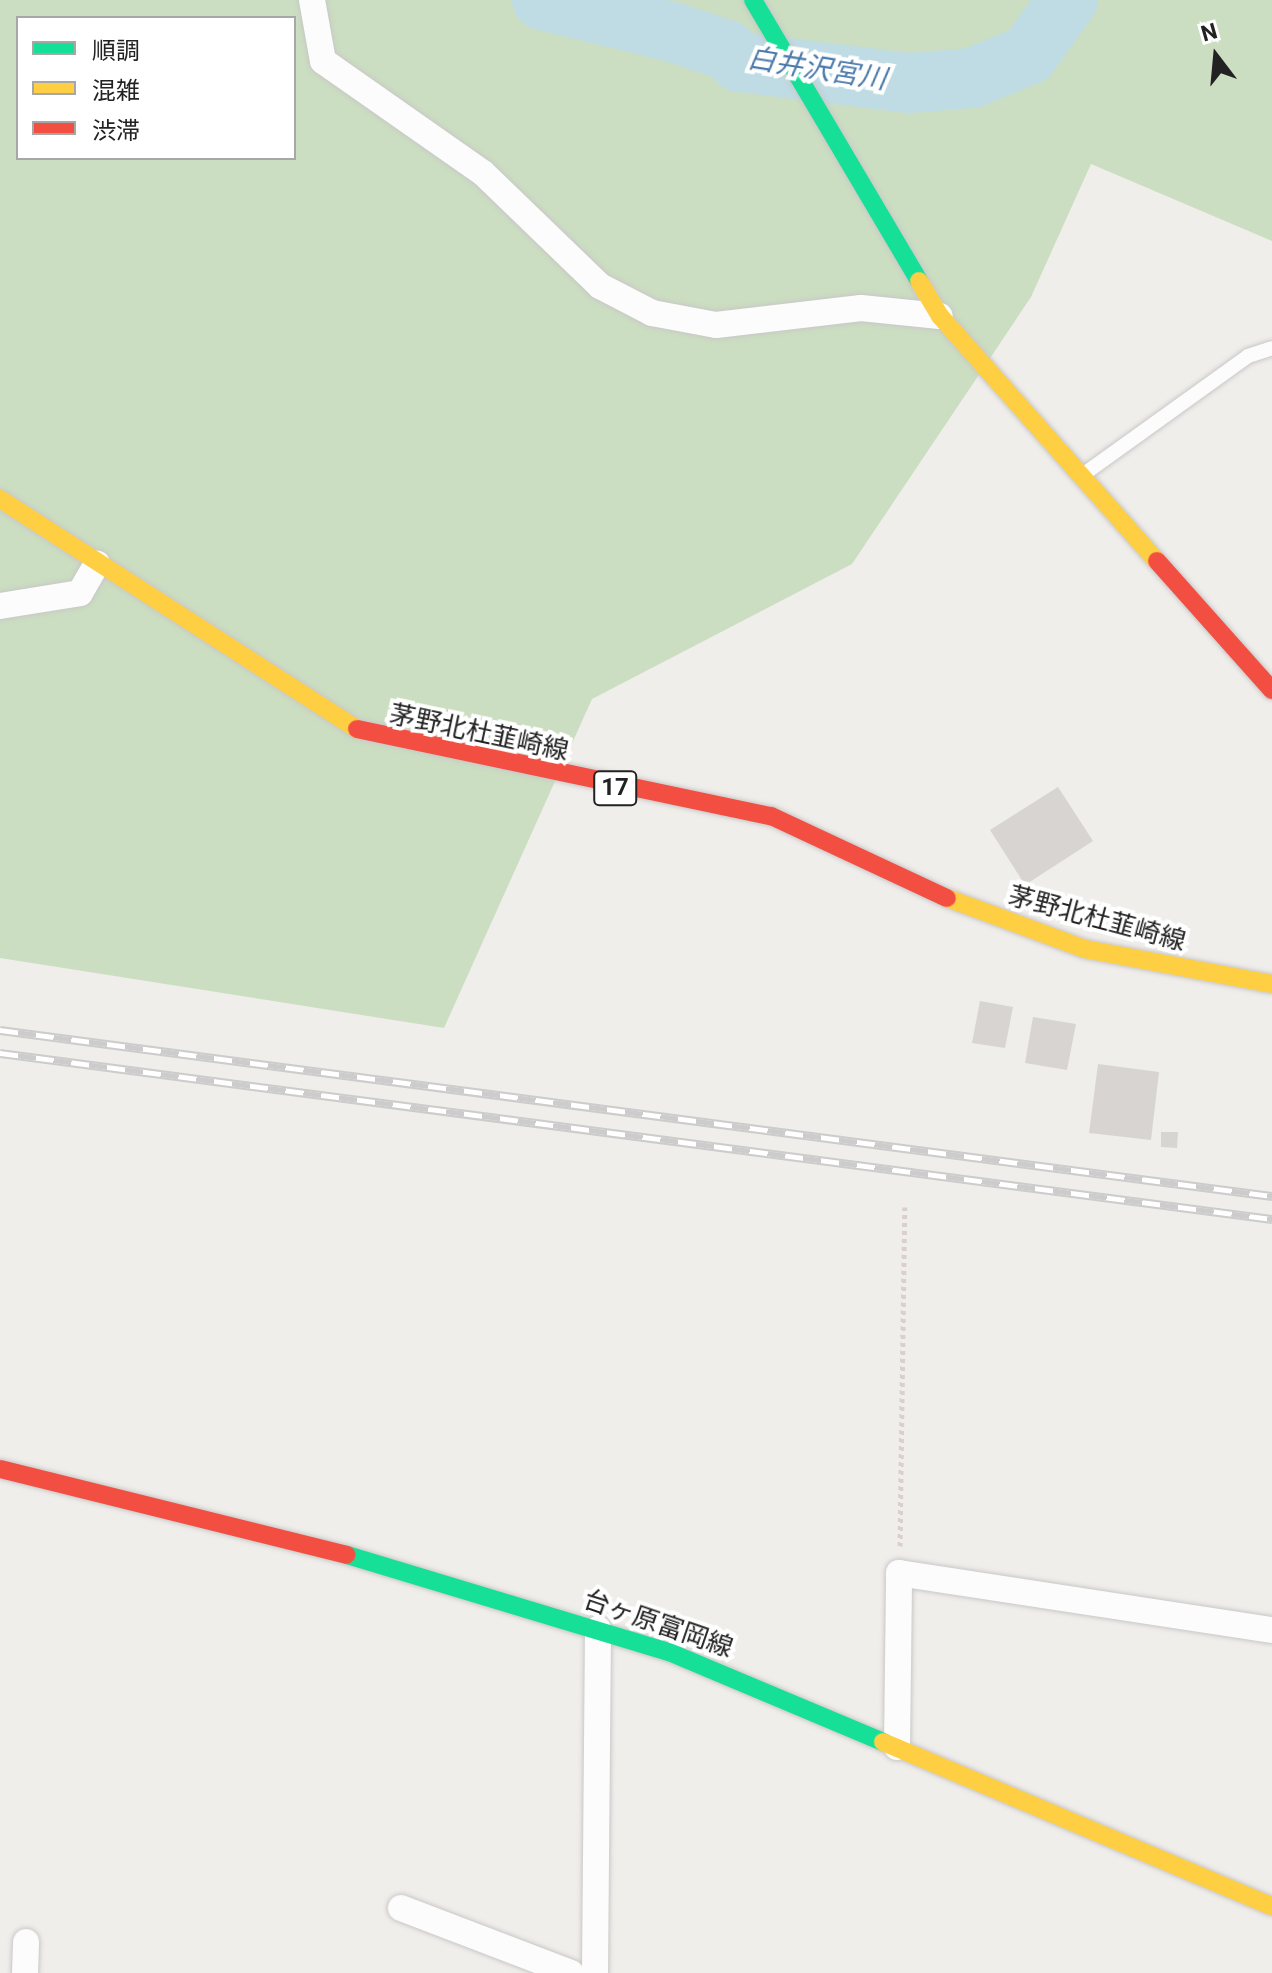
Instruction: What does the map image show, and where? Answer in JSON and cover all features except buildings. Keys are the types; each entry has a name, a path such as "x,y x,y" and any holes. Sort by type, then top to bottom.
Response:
{"main road":[{"path":"753,0 940,316 1272,690"},
{"name":"茅野北杜韮崎線","path":"0,499 369,736 771,816 989,918 1085,949 1272,984"},
{"name":"台ヶ原富岡線","path":"0,1469 413,1571 598,1629 897,1747 1272,1906"}],"street":[{"path":"312,0 323,61 483,173 600,286 652,313 716,325 861,308 940,316"},
{"path":"0,606 80,593 97,563"},
{"path":"897,1747 899,1573 1272,1630"},
{"path":"595,1973 598,1629"},
{"path":"401,1908 571,1973"},
{"path":"25,1973 26,1942"}],"lane":[{"path":"1083,474 1248,356 1272,348"}],"path":[{"path":"899,1573 905,1207"}],"green space":[{"path":"0,0 1272,0 1272,241 1091,164 1031,297 852,564 592,699 444,1028 0,958"}],"waterway":[{"name":"白井沢宮川","path":"542,0 672,32 727,50 740,62 908,83 972,78 1028,55 1068,0"}],"railway":[{"path":"0,1030 1272,1196"},
{"path":"0,1053 1272,1219"}],"traffic: fast":[{"path":"753,0 919,281"},
{"path":"347,1555 669,1652 883,1742"}],"traffic: slow":[{"path":"919,281 940,316 1157,561"},
{"path":"0,499 357,729"},
{"path":"947,898 1085,949 1272,984"},
{"path":"883,1742 1272,1906"}],"traffic: jam":[{"path":"1157,561 1272,690"},
{"path":"357,729 771,816 947,898"},
{"path":"0,1469 347,1555"}]}
